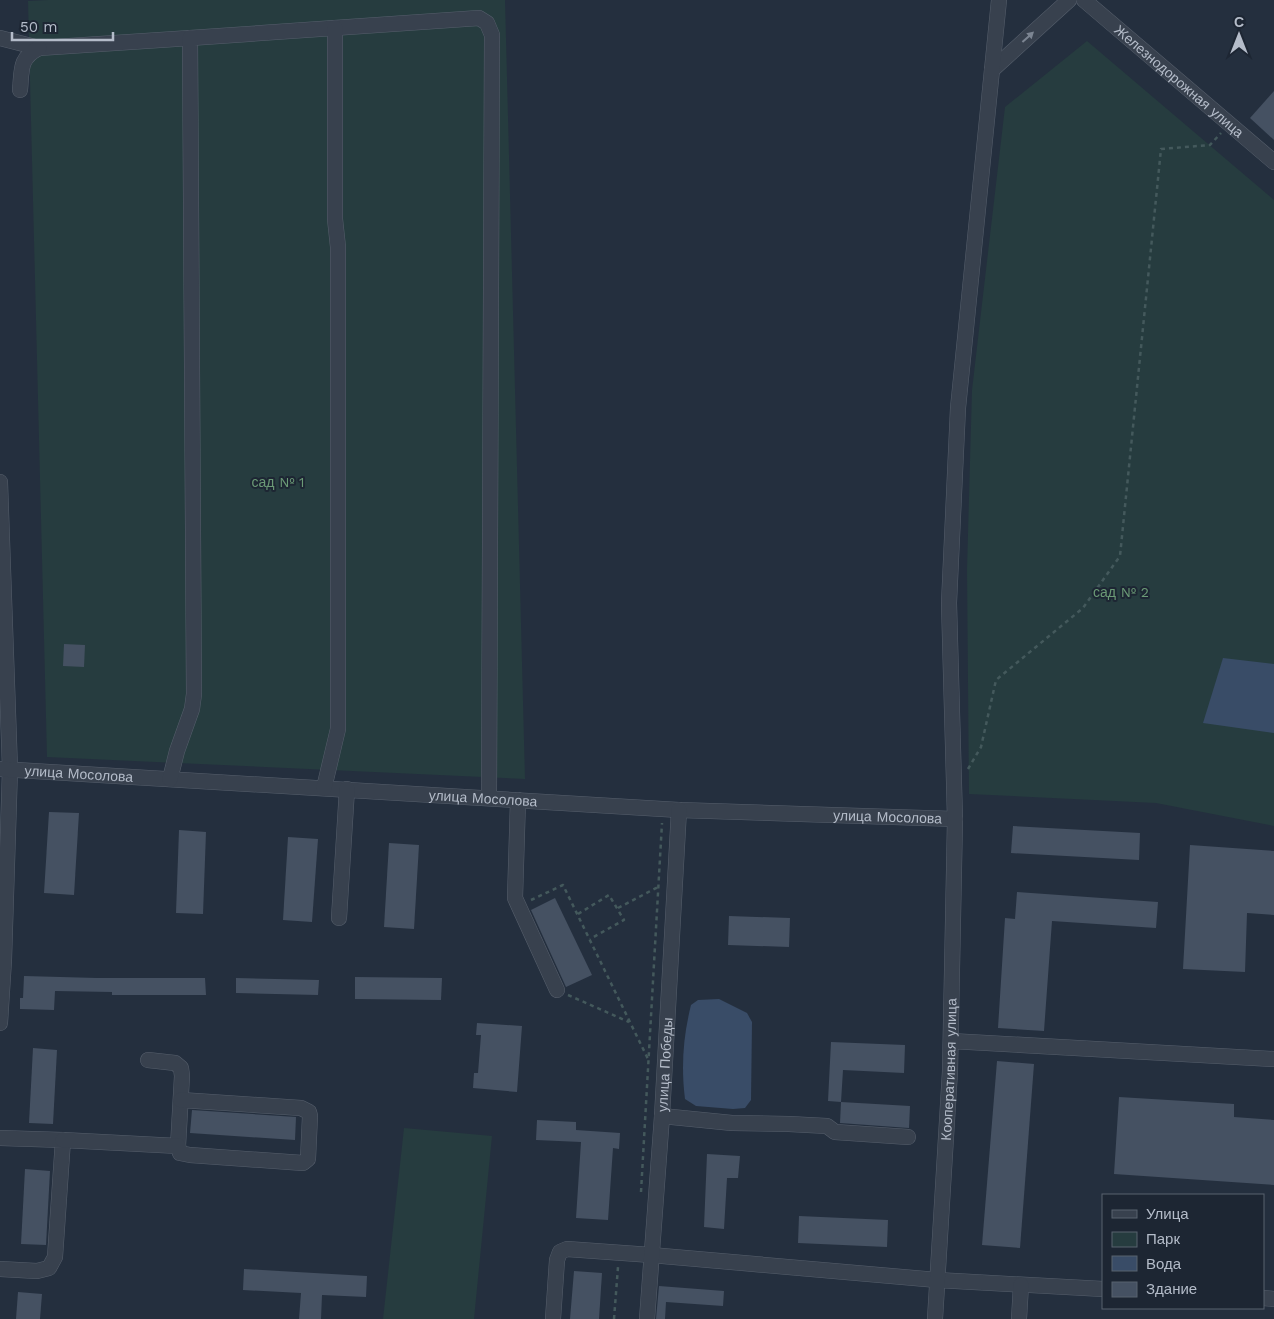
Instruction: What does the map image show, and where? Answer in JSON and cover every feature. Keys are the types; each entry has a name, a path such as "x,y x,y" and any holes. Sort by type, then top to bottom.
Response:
{"street":[{"name":"Кооперативная улица","path":"935,1319 951,1040 955,819 949,603 958,408 998,0"},
{"path":"992,70 1069,0"},
{"name":"Железнодорожная улица","path":"1084,0 1274,162"},
{"path":"0,38 39,48 479,18 487,23 492,35 489,798"},
{"path":"324,788 338,729 338,247 335,219 335,28"},
{"path":"170,779 177,751 192,709 194,694 190,38"},
{"path":"20,90 25,58 39,48"},
{"path":"0,482 5,769 0,1023"},
{"name":"улица Мосолова","path":"5,769 679,810 955,819"},
{"path":"339,918 347,790"},
{"path":"518,800 515,898 558,990"},
{"name":"улица Победы","path":"647,1319 662,1116 679,810"},
{"path":"951,1040 1274,1059"},
{"path":"148,1060 175,1063 182,1068 178,1146 180,1153 303,1163 308,1159 310,1116 309,1112 301,1108 181,1100"},
{"path":"662,1116 732,1124 827,1126 836,1132 908,1137"},
{"path":"0,1138 178,1146"},
{"path":"0,1269 37,1271 49,1268 55,1257 63,1140"},
{"path":"553,1319 557,1260 560,1252 567,1249 937,1280 1102,1289"},
{"path":"1019,1319 1020,1284"}],"path":[{"path":"954,788 980,747 996,680 1083,608 1120,556 1161,149 1210,145 1229,124"},
{"path":"640,1196 663,809"},
{"path":"519,907 564,885 648,1060"},
{"path":"617,908 658,887"},
{"path":"578,914 609,895 624,920 590,939"},
{"path":"558,990 630,1023"},
{"path":"614,1319 619,1253"}],"green space":[{"name":"сад № 1","path":"505,0 525,779 47,757 28,1"},
{"name":"сад № 2","path":"1087,41 1274,200 1274,826 1156,803 969,794 967,570 972,390 1005,107"},
{"path":"404,1128 492,1136 474,1319 383,1319"}],"water":[{"path":"1223,658 1274,664 1274,733 1203,723"},
{"path":"719,999 747,1013 752,1022 751,1100 745,1108 696,1106 685,1099 684,1052 691,1005 698,1000"}],"building":[{"path":"1274,91 1274,140 1250,118"},
{"path":"64,644 85,645 84,667 63,666"},
{"path":"49,812 79,813 74,895 44,893"},
{"path":"1013,826 1140,833 1139,860 1011,853"},
{"path":"179,830 206,832 203,914 176,913"},
{"path":"288,837 318,839 312,922 283,920"},
{"path":"389,843 419,845 414,929 384,927"},
{"path":"1190,845 1274,851 1274,915 1247,913 1245,972 1183,969"},
{"path":"1017,892 1158,902 1156,928 1052,921 1044,1031 998,1028 1005,918 1015,919"},
{"path":"555,898 592,975 566,987 531,910"},
{"path":"729,916 790,918 789,947 728,945"},
{"path":"24,976 205,978 206,995 112,995 112,992 55,991 54,1010 20,1009 20,998 23,998"},
{"path":"355,977 442,978 441,1000 355,999"},
{"path":"236,978 319,980 318,995 236,993"},
{"path":"477,1023 522,1026 517,1092 473,1088 474,1073 478,1073 481,1035 476,1035"},
{"path":"831,1042 905,1045 904,1073 843,1070 841,1102 828,1101"},
{"path":"33,1048 57,1050 53,1124 29,1123"},
{"path":"997,1061 1034,1064 1020,1248 982,1245"},
{"path":"1119,1097 1234,1104 1234,1117 1274,1120 1274,1185 1114,1174"},
{"path":"841,1102 910,1106 909,1128 840,1123"},
{"path":"192,1110 296,1117 295,1140 190,1133"},
{"path":"537,1120 576,1122 576,1130 620,1133 619,1149 613,1148 608,1220 576,1218 581,1142 536,1140"},
{"path":"707,1154 740,1156 738,1178 727,1178 724,1229 704,1227"},
{"path":"25,1169 50,1171 46,1245 21,1244"},
{"path":"799,1216 888,1220 887,1247 798,1243"},
{"path":"244,1269 367,1276 366,1297 322,1295 321,1319 299,1319 301,1293 243,1290"},
{"path":"574,1271 602,1273 599,1319 570,1319"},
{"path":"659,1286 724,1291 723,1306 666,1302 665,1319 656,1319"},
{"path":"18,1292 42,1294 40,1319 16,1319"}]}
